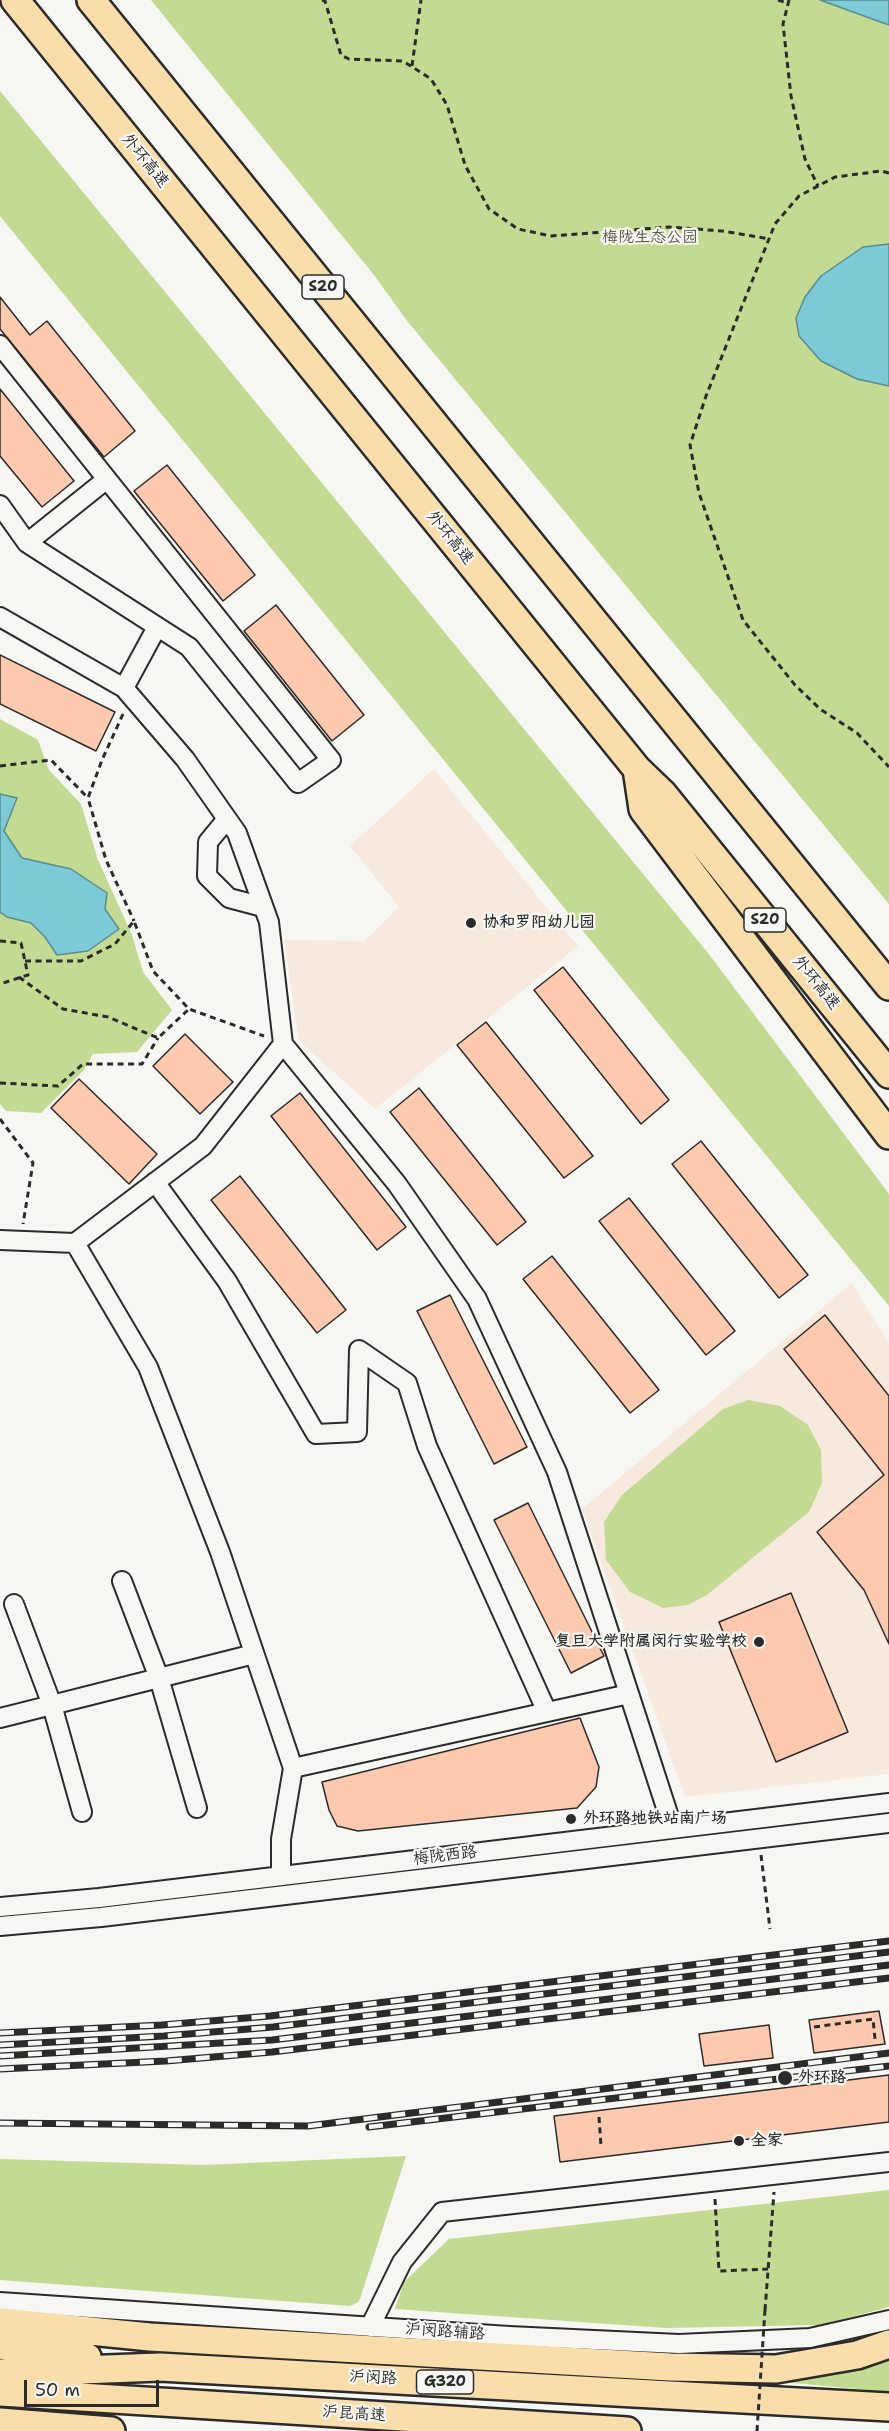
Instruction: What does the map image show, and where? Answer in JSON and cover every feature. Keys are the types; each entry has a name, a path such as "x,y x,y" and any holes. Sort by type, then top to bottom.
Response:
{"highway":[{"name":"外环高速","path":"15,0 637,769 663,794 889,1074"},
{"name":"S20","path":"91,0 889,986"},
{"path":"637,769 643,809 889,1135"},
{"path":"0,2322 150,2337 670,2367 777,2369 856,2355 889,2344"},
{"path":"0,2344 150,2337"},
{"path":"0,2344 160,2367"},
{"name":"沪闵路","path":"0,2373 160,2367 889,2407"},
{"path":"0,2373 248,2407"},
{"name":"沪昆高速","path":"0,2392 627,2431"},
{"path":"0,2422 111,2431"}],"street":[{"path":"0,345 331,760 298,783 189,647 27,543 0,505"},
{"path":"27,543 106,479"},
{"path":"0,617 127,692 185,759 237,833 269,922 283,1044 397,1184 477,1299 557,1472 673,1829"},
{"path":"127,692 157,627"},
{"path":"228,819 208,842 207,876 229,898 264,907"},
{"path":"0,1240 75,1242 203,1146 283,1044"},
{"path":"154,1182 227,1281 316,1434 357,1431 359,1350 407,1383 427,1446 547,1712"},
{"path":"75,1242 147,1367 220,1552 293,1768 281,1839 281,1876"},
{"path":"122,1581 159,1678 197,1808"},
{"path":"14,1604 52,1705 82,1812"},
{"path":"0,1718 254,1654"},
{"path":"293,1768 629,1694"},
{"name":"梅陇西路","path":"0,1907 99,1899 889,1803"},
{"name":"梅陇西路","path":"0,1926 136,1913 889,1823"},
{"path":"370,2327 402,2262 442,2212 889,2162"},
{"name":"沪闵路辅路","path":"0,2302 370,2327 679,2344 810,2338 889,2320"}],"path":[{"path":"322,0 340,55 349,60 403,61 431,80 447,105 465,165 489,209 518,229 551,236 669,227 770,238"},
{"path":"412,66 421,0"},
{"path":"778,0 788,2 783,24 791,96 805,159 818,186"},
{"path":"889,173 881,171 835,177 799,196 775,225 706,396 690,445 699,493 743,620 795,685 820,709 857,733 889,767"},
{"path":"88,798 127,692"},
{"path":"0,766 51,760 88,798 106,860 134,921 153,971 189,1010 283,1044"},
{"path":"25,961 81,961 115,944 134,921"},
{"path":"0,941 21,943 28,975 0,982"},
{"path":"19,977 63,1009 108,1017 158,1038"},
{"path":"0,1083 58,1086 83,1064 142,1064 158,1038 189,1010"},
{"path":"0,1119 33,1163 20,1240"},
{"path":"758,1839 770,1929"},
{"path":"814,2027 873,2019 875,2039"},
{"path":"599,2117 601,2146"},
{"path":"756,2431 775,2176"},
{"path":"714,2182 719,2271 768,2269"}],"shaded area":[{"name":"协和罗阳幼儿园","path":"434,769 578,946 375,1109 299,1041 284,940 365,941 399,907 350,846"},
{"name":"复旦大学附属闵行实验学校","path":"852,1283 889,1344 889,1774 685,1797 582,1509"}],"green space":[{"name":"梅陇生态公园","path":"151,0 889,0 889,904 408,322 374,275"},
{"path":"0,91 708,953 889,1194 889,1306 0,216"},
{"path":"0,719 38,740 49,770 81,804 98,860 132,935 143,972 172,1010 137,1052 93,1054 83,1071 41,1113 6,1111 0,1104"},
{"path":"748,1400 780,1406 808,1425 821,1450 822,1483 809,1512 707,1595 688,1605 663,1608 630,1592 606,1560 604,1522 622,1495 723,1409"},
{"path":"406,2156 359,2302 350,2306 0,2280 0,2159 204,2165"},
{"path":"889,2190 889,2307 821,2325 666,2328 395,2309 404,2282 449,2239"},
{"path":"889,2359 889,2392 773,2381 871,2365"}],"water":[{"path":"820,0 889,0 889,25"},
{"path":"889,244 889,386 857,379 821,361 799,336 796,318 805,297 821,276 863,247"},
{"path":"0,794 17,798 4,831 22,858 71,869 107,893 105,909 119,929 88,951 57,955 45,937 31,923 7,917 0,912"}],"building":[{"path":"0,297 30,335 47,321 135,431 104,457 0,329"},
{"path":"0,389 74,481 42,507 0,456"},
{"path":"167,465 255,575 223,601 134,491"},
{"path":"276,605 364,715 332,741 244,631"},
{"path":"0,655 115,712 96,751 0,704"},
{"path":"563,967 669,1100 641,1124 534,990"},
{"path":"486,1022 593,1156 564,1178 457,1045"},
{"path":"185,1034 233,1082 200,1114 153,1066"},
{"path":"79,1079 157,1154 129,1184 51,1108"},
{"path":"419,1088 526,1222 497,1245 390,1112"},
{"path":"300,1093 406,1227 377,1250 271,1116"},
{"path":"701,1141 808,1275 779,1298 672,1164"},
{"path":"240,1176 346,1310 317,1333 211,1200"},
{"path":"629,1198 735,1331 706,1355 599,1221"},
{"path":"552,1256 659,1390 630,1413 523,1279"},
{"path":"450,1295 527,1447 494,1464 417,1311"},
{"path":"825,1315 889,1396 889,1644 864,1590 817,1532 884,1475 784,1349"},
{"path":"528,1503 604,1656 571,1673 494,1520"},
{"path":"791,1593 848,1732 776,1762 719,1622"},
{"path":"580,1718 599,1767 596,1787 577,1808 358,1831 337,1826 329,1810 322,1782"},
{"path":"879,2011 885,2044 814,2053 809,2020"},
{"path":"769,2025 773,2058 704,2066 699,2034"},
{"path":"889,2075 889,2122 560,2162 554,2116"}],"railway":[{"path":"0,2033 162,2025 270,2016 889,1941"},
{"path":"0,2045 164,2036 273,2027 889,1952"},
{"path":"0,2056 272,2040 889,1965"},
{"path":"0,2069 166,2061 272,2052 889,1978"},
{"path":"0,2123 308,2126 889,2053"},
{"path":"369,2127 889,2066"}],"place":[{"name":"协和罗阳幼儿园","path":"471,923"},
{"name":"复旦大学附属闵行实验学校","path":"759,1642"},
{"name":"外环路地铁站南广场","path":"571,1819"},
{"name":"外环路","path":"785,2078"},
{"name":"全家","path":"739,2141"}]}
